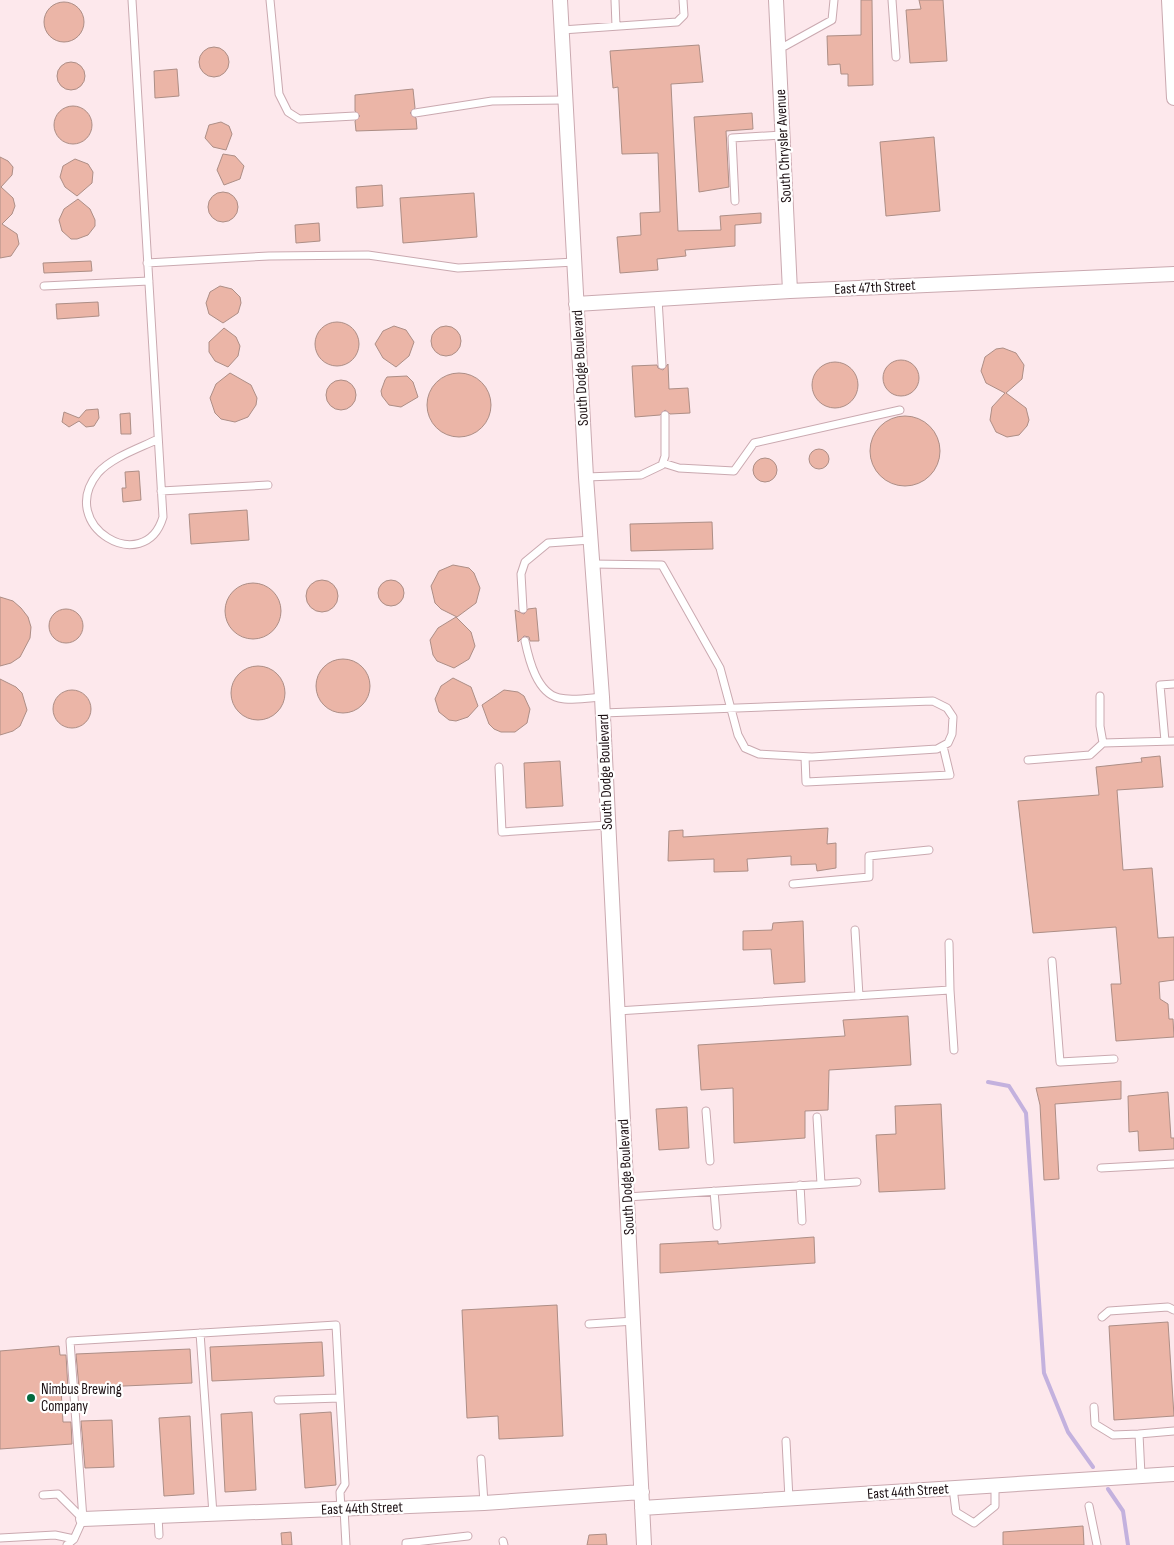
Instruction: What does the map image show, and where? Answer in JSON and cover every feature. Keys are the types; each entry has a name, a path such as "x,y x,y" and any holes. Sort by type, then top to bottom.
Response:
{"street":[{"name":"South Dodge Boulevard","path":"560,0 586,478 603,713 607,825 634,1321 644,1545"},
{"name":"South Chrysler Avenue","path":"776,0 790,291"},
{"path":"1169,0 1174,98"},
{"name":"East 47th Street","path":"576,304 790,291 1174,274"},
{"name":"East 44th Street","path":"642,1508 1174,1474"},
{"name":"East 44th Street","path":"83,1519 484,1504 642,1492"}],"lane":[{"path":"132,0 163,517 159,528 146,540 129,544 109,540 95,528 88,515 86,500 90,486 99,472 110,464 158,439"},
{"path":"270,0 279,94 288,112 299,119 355,116"},
{"path":"615,0 616,26"},
{"path":"562,30 677,22 684,15 683,0"},
{"path":"778,47 786,46 832,20 834,0"},
{"path":"892,0 896,57"},
{"path":"415,113 492,101 564,100"},
{"path":"735,202 732,138 782,135"},
{"path":"147,263 269,256 368,255 458,268 575,262"},
{"path":"44,286 149,281"},
{"path":"658,299 662,364"},
{"path":"663,463 679,468 734,471 754,443 900,410"},
{"path":"586,478 641,475 663,463 665,456 665,415"},
{"path":"161,491 268,485"},
{"path":"523,609 521,574 525,562 548,543 591,540"},
{"path":"592,564 662,564 720,668 732,708 738,735 745,748 759,754 804,757 937,749 948,743 952,734 953,717 948,708 933,701 732,708 603,713"},
{"path":"525,641 530,666 545,690 559,698 602,697"},
{"path":"1165,741 1160,685 1174,684"},
{"path":"1100,696 1100,726 1103,743"},
{"path":"1028,760 1090,755 1103,743 1174,741"},
{"path":"804,757 806,782 950,776 943,746"},
{"path":"499,768 502,832 607,825"},
{"path":"793,884 869,876 869,856 929,850"},
{"path":"855,930 859,996"},
{"path":"949,943 954,1050"},
{"path":"1052,961 1060,1062 1114,1059"},
{"path":"617,1011 950,990"},
{"path":"706,1111 710,1160"},
{"path":"817,1117 821,1184"},
{"path":"1101,1168 1174,1164"},
{"path":"627,1197 857,1182"},
{"path":"800,1186 802,1221"},
{"path":"714,1191 717,1226"},
{"path":"1102,1316 1109,1311 1168,1307 1174,1310"},
{"path":"589,1324 634,1321"},
{"path":"67,1545 74,1539 83,1519 70,1340 336,1325 345,1484 340,1492 346,1545"},
{"path":"200,1333 213,1514"},
{"path":"278,1400 340,1398"},
{"path":"1094,1407 1095,1424 1114,1435 1174,1431"},
{"path":"1139,1434 1141,1475"},
{"path":"786,1441 789,1498"},
{"path":"481,1459 484,1504"},
{"path":"953,1488 956,1512 974,1523 995,1506 995,1486"},
{"path":"43,1495 58,1494 83,1519"},
{"path":"1089,1506 1097,1545"},
{"path":"158,1516 159,1535"},
{"path":"0,1538 55,1536 74,1539"},
{"path":"406,1545 406,1543 468,1536"}],"building":[{"path":"861,0 872,0 873,85 848,86 848,74 841,74 840,64 828,65 827,36 861,35"},
{"path":"919,0 943,0 947,61 910,63 906,10 921,9"},
{"path":"68,2 75,5 81,11 84,22 83,30 75,39 68,42 60,42 53,39 45,30 44,18 47,11 56,3"},
{"path":"699,45 703,82 671,84 678,231 721,230 720,216 761,213 761,223 735,225 735,246 685,250 686,256 657,259 658,270 620,273 617,237 641,235 640,213 660,212 658,153 622,154 618,87 613,88 610,51"},
{"path":"214,47 225,51 229,62 225,73 214,77 203,73 199,62 203,51"},
{"path":"71,62 81,66 85,76 81,86 71,90 61,86 57,76 61,66"},
{"path":"177,69 179,96 155,98 154,71"},
{"path":"413,89 415,108 410,113 416,118 417,129 356,131 355,121 360,116 355,111 355,95"},
{"path":"73,106 80,107 86,112 91,118 91,132 86,138 80,143 73,144 66,143 60,138 55,132 54,125 55,118 60,112 66,107"},
{"path":"752,113 753,129 726,131 729,187 699,192 694,117"},
{"path":"221,122 229,126 232,134 226,150 213,147 205,138 209,125"},
{"path":"934,137 940,211 886,216 880,142"},
{"path":"223,154 235,156 244,166 240,179 224,185 217,170"},
{"path":"0,157 8,161 13,167 12,175 1,187 13,198 15,206 12,214 2,224 17,234 19,244 11,256 0,258"},
{"path":"75,159 88,164 93,172 92,183 77,196 65,187 60,177 63,166"},
{"path":"382,185 383,206 357,208 356,187"},
{"path":"223,192 233,197 238,207 233,217 223,222 213,217 208,207 213,197"},
{"path":"474,193 477,237 403,243 400,198"},
{"path":"78,199 90,209 95,220 95,226 88,235 71,239 62,231 59,220 64,209"},
{"path":"319,223 320,241 296,243 295,225"},
{"path":"91,261 92,271 44,273 43,263"},
{"path":"220,286 232,289 240,297 241,303 238,313 223,323 209,314 206,303 210,292"},
{"path":"98,302 99,316 57,319 56,304"},
{"path":"337,322 349,326 355,332 359,344 355,356 349,362 337,366 325,362 319,356 315,344 319,332 325,326"},
{"path":"394,326 406,330 414,342 409,356 396,367 383,358 375,344 383,331"},
{"path":"446,326 457,330 461,341 457,352 446,356 435,352 431,341 435,330"},
{"path":"224,328 236,337 240,346 238,356 228,367 215,361 209,352 209,342"},
{"path":"1003,348 1016,353 1024,365 1022,379 1006,393 1026,408 1029,420 1027,426 1019,435 1007,437 996,432 990,420 992,407 1005,393 986,383 981,371 985,357 996,349"},
{"path":"901,360 913,366 919,378 913,390 901,396 889,390 883,378 889,366"},
{"path":"835,362 848,366 854,372 858,385 854,398 848,404 835,408 822,404 816,398 812,385 816,372 822,366"},
{"path":"668,364 669,389 688,388 690,413 670,414 665,410 660,415 635,417 632,366 657,365 658,368 663,370"},
{"path":"230,373 251,385 257,398 256,405 248,417 235,422 221,419 215,413 210,398 216,384"},
{"path":"459,373 471,375 482,382 489,393 491,405 489,417 482,428 471,435 459,437 447,435 436,428 429,417 427,405 429,393 436,382 447,375"},
{"path":"407,376 413,382 418,397 401,407 389,405 382,396 381,391 385,380 387,377"},
{"path":"341,380 352,384 356,395 352,406 341,410 330,406 326,395 330,384"},
{"path":"98,409 99,418 94,426 86,427 79,421 69,427 62,422 64,412 79,418 86,410"},
{"path":"130,413 131,434 121,434 120,414"},
{"path":"912,416 925,422 934,431 938,437 940,451 938,465 930,476 919,484 898,486 891,484 880,476 872,465 870,444 872,437 880,426 891,418"},
{"path":"819,449 826,452 829,459 826,466 819,469 812,466 809,459 812,452"},
{"path":"765,458 774,461 777,470 774,479 765,482 756,479 753,470 756,461"},
{"path":"139,471 141,500 123,502 122,488 126,488 125,472"},
{"path":"247,510 249,540 191,544 189,514"},
{"path":"712,522 713,549 631,551 630,524"},
{"path":"453,565 469,568 474,573 480,588 476,603 457,617 441,609 435,603 431,586 439,571"},
{"path":"322,580 333,585 338,596 333,607 322,612 311,607 306,596 311,585"},
{"path":"391,580 400,584 404,593 400,602 391,606 382,602 378,593 382,584"},
{"path":"253,583 264,585 273,591 279,600 281,611 279,622 273,631 264,637 253,639 242,637 233,631 227,622 225,611 227,600 233,591 242,585"},
{"path":"0,597 13,601 21,608 28,617 31,627 30,638 20,657 11,663 0,666"},
{"path":"536,608 539,641 530,641 529,637 524,636 518,642 515,610 524,614 528,609"},
{"path":"66,609 73,610 78,614 82,619 82,633 78,638 73,642 66,643 59,642 54,638 50,633 49,626 50,619 54,614 59,610"},
{"path":"456,617 471,632 475,646 469,659 454,668 437,661 433,655 430,640 438,628"},
{"path":"343,659 353,661 362,667 368,676 370,686 368,696 362,705 353,711 343,713 333,711 324,705 318,696 316,686 318,676 324,667 333,661"},
{"path":"258,666 268,668 277,674 283,683 285,693 283,703 277,712 268,718 258,720 248,718 239,712 233,703 231,693 233,683 239,674 248,668"},
{"path":"453,678 471,687 478,706 468,717 456,721 449,720 439,712 435,699 441,686"},
{"path":"0,679 16,687 22,693 27,710 20,726 13,731 0,735"},
{"path":"72,690 85,696 91,709 85,722 72,728 59,722 53,709 59,696"},
{"path":"504,690 518,692 524,696 530,709 527,723 515,732 501,732 494,729 489,724 482,705"},
{"path":"1160,756 1163,787 1117,790 1123,870 1152,868 1158,938 1174,937 1174,980 1159,982 1160,999 1168,1004 1169,1019 1173,1019 1174,1037 1116,1041 1111,984 1121,984 1116,927 1033,933 1018,801 1099,795 1096,767 1142,762 1141,758"},
{"path":"560,761 563,806 526,808 524,763"},
{"path":"828,828 827,844 836,843 836,868 817,871 816,864 791,865 791,856 747,859 748,871 714,872 714,859 668,861 669,831 683,830 683,837"},
{"path":"803,921 805,982 774,984 771,949 743,950 743,931 772,930 773,923"},
{"path":"908,1016 911,1065 829,1070 828,1110 805,1111 805,1138 734,1143 733,1088 701,1090 698,1045 845,1036 843,1020"},
{"path":"1121,1081 1121,1099 1055,1104 1059,1179 1044,1180 1040,1105 1036,1088"},
{"path":"1168,1092 1171,1138 1174,1138 1174,1149 1139,1151 1138,1131 1129,1132 1128,1096"},
{"path":"941,1104 945,1189 879,1192 876,1135 896,1134 895,1106"},
{"path":"687,1107 689,1148 659,1150 656,1109"},
{"path":"814,1237 815,1263 660,1273 660,1244 718,1241 718,1244"},
{"path":"557,1305 563,1436 499,1439 498,1416 467,1418 462,1310"},
{"path":"1168,1322 1174,1416 1114,1420 1109,1326"},
{"path":"322,1342 324,1376 212,1381 210,1347"},
{"name":"Nimbus Brewing Company","path":"59,1346 60,1355 66,1355 68,1389 61,1389 63,1422 71,1422 72,1444 0,1449 0,1351"},
{"path":"190,1349 192,1383 79,1388 76,1354"},
{"path":"252,1412 256,1490 225,1492 221,1414"},
{"path":"331,1412 336,1485 305,1488 300,1414"},
{"path":"190,1416 194,1494 164,1496 159,1418"},
{"path":"112,1420 114,1467 85,1468 81,1421"},
{"path":"1083,1526 1084,1545 1003,1545 1003,1532"},
{"path":"291,1532 292,1545 282,1545 281,1533"},
{"path":"606,1534 607,1545 587,1545 589,1535"}],"waterway":[{"path":"988,1082 1009,1086 1026,1113 1044,1373 1068,1432 1093,1467"},
{"path":"1108,1489 1123,1511 1128,1545"}],"place":[{"name":"Nimbus Brewing Company","path":"31,1398"}]}
